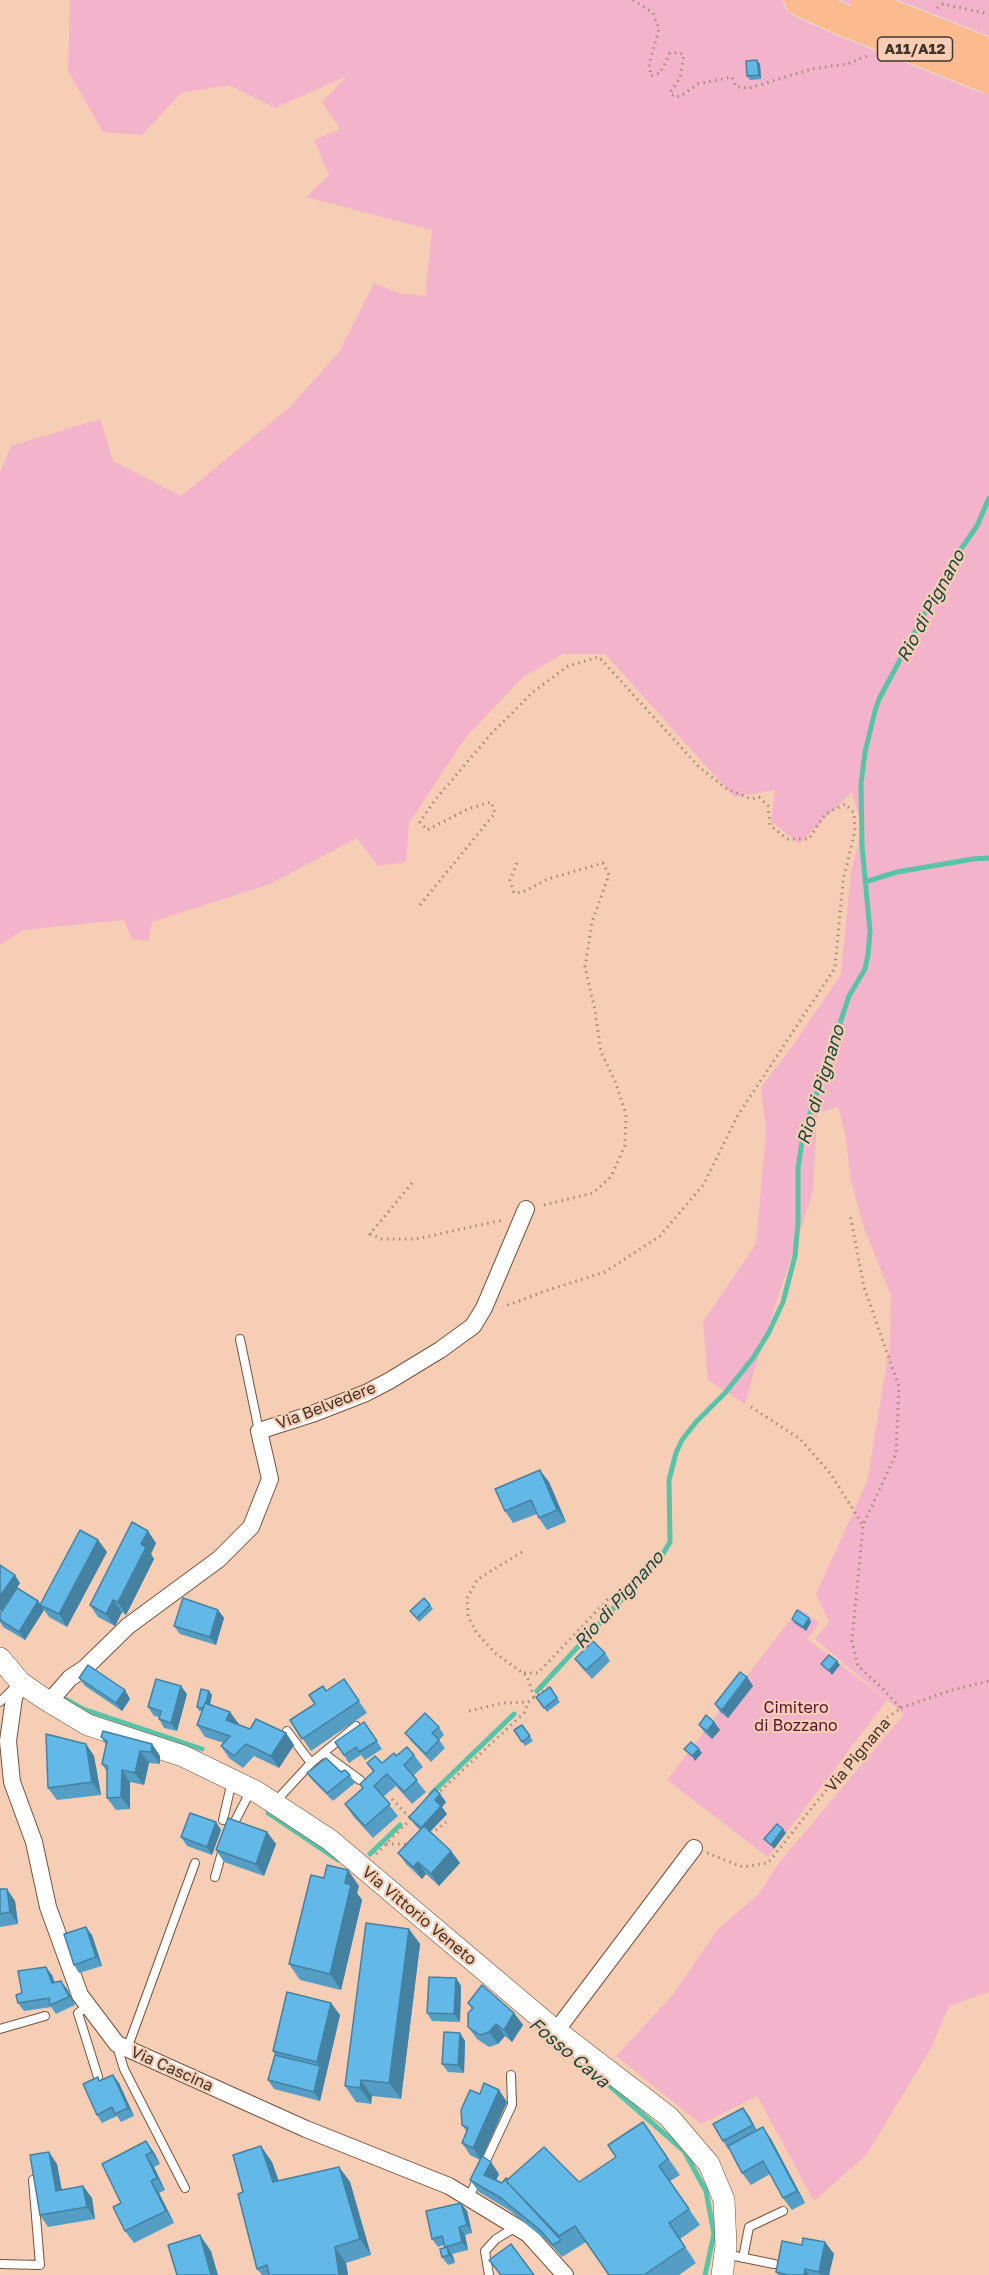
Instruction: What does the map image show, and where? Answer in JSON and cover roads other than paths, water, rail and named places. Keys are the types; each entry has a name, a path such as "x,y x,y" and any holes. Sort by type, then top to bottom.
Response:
{"highway":[{"name":"A11/A12","path":"800,0 848,6 989,54"},
{"name":"A11/A12","path":"848,6 894,40 989,78"}],"street":[{"name":"Via Belvedere","path":"49,1702 70,1678 85,1668 128,1626 219,1558 251,1527 270,1479 259,1431 366,1393 399,1375 473,1326 489,1297 526,1209"},
{"name":"Via Vittorio Veneto","path":"0,1658 20,1682 88,1725 183,1756 274,1803 330,1840 556,2031 669,2117 709,2164 724,2200 730,2262"},
{"name":"Via Cascina","path":"20,1682 14,1698 8,1741 12,1782 34,1842 48,1907 80,1995 122,2047 306,2128 449,2186 528,2234 564,2275"},
{"path":"556,2031 694,1848"}],"lane":[{"path":"240,1339 259,1431"},
{"path":"0,1702 20,1682"},
{"path":"274,1803 311,1763 356,1726"},
{"path":"287,1731 311,1763"},
{"path":"323,1753 360,1780"},
{"path":"223,1820 232,1781"},
{"path":"215,1877 227,1838 251,1790"},
{"path":"185,2188 124,2069 122,2047 195,1863"},
{"path":"88,2006 78,2013 98,2077"},
{"path":"0,2029 45,2016"},
{"path":"469,2197 512,2105 511,2075"},
{"path":"0,2264 40,2265 33,2180"},
{"path":"774,2264 730,2262 749,2227 783,2211"},
{"path":"489,2275 485,2250 496,2239 516,2227"}],"waterway":[{"name":"Rio di Pignano","path":"537,1691 661,1557 670,1542 669,1480 682,1440 753,1358 768,1334 783,1302 795,1256 798,1223 798,1168 803,1135 849,996 865,969 868,955 870,931 862,846 861,784 865,752 875,711 879,699 954,559 977,526 989,498"},
{"path":"865,882 897,872 989,858"},
{"path":"65,1699 83,1709 202,1749"},
{"name":"Rio di Pignano","path":"431,1794 514,1714"},
{"path":"268,1813 338,1860"},
{"name":"Rio di Pignano","path":"370,1854 400,1825"},
{"name":"Fosso Cava","path":"601,2078 684,2151 706,2191 714,2234 705,2275"}],"park label":[{"name":"Cimitero di Bozzano","path":"796,1717"}]}
